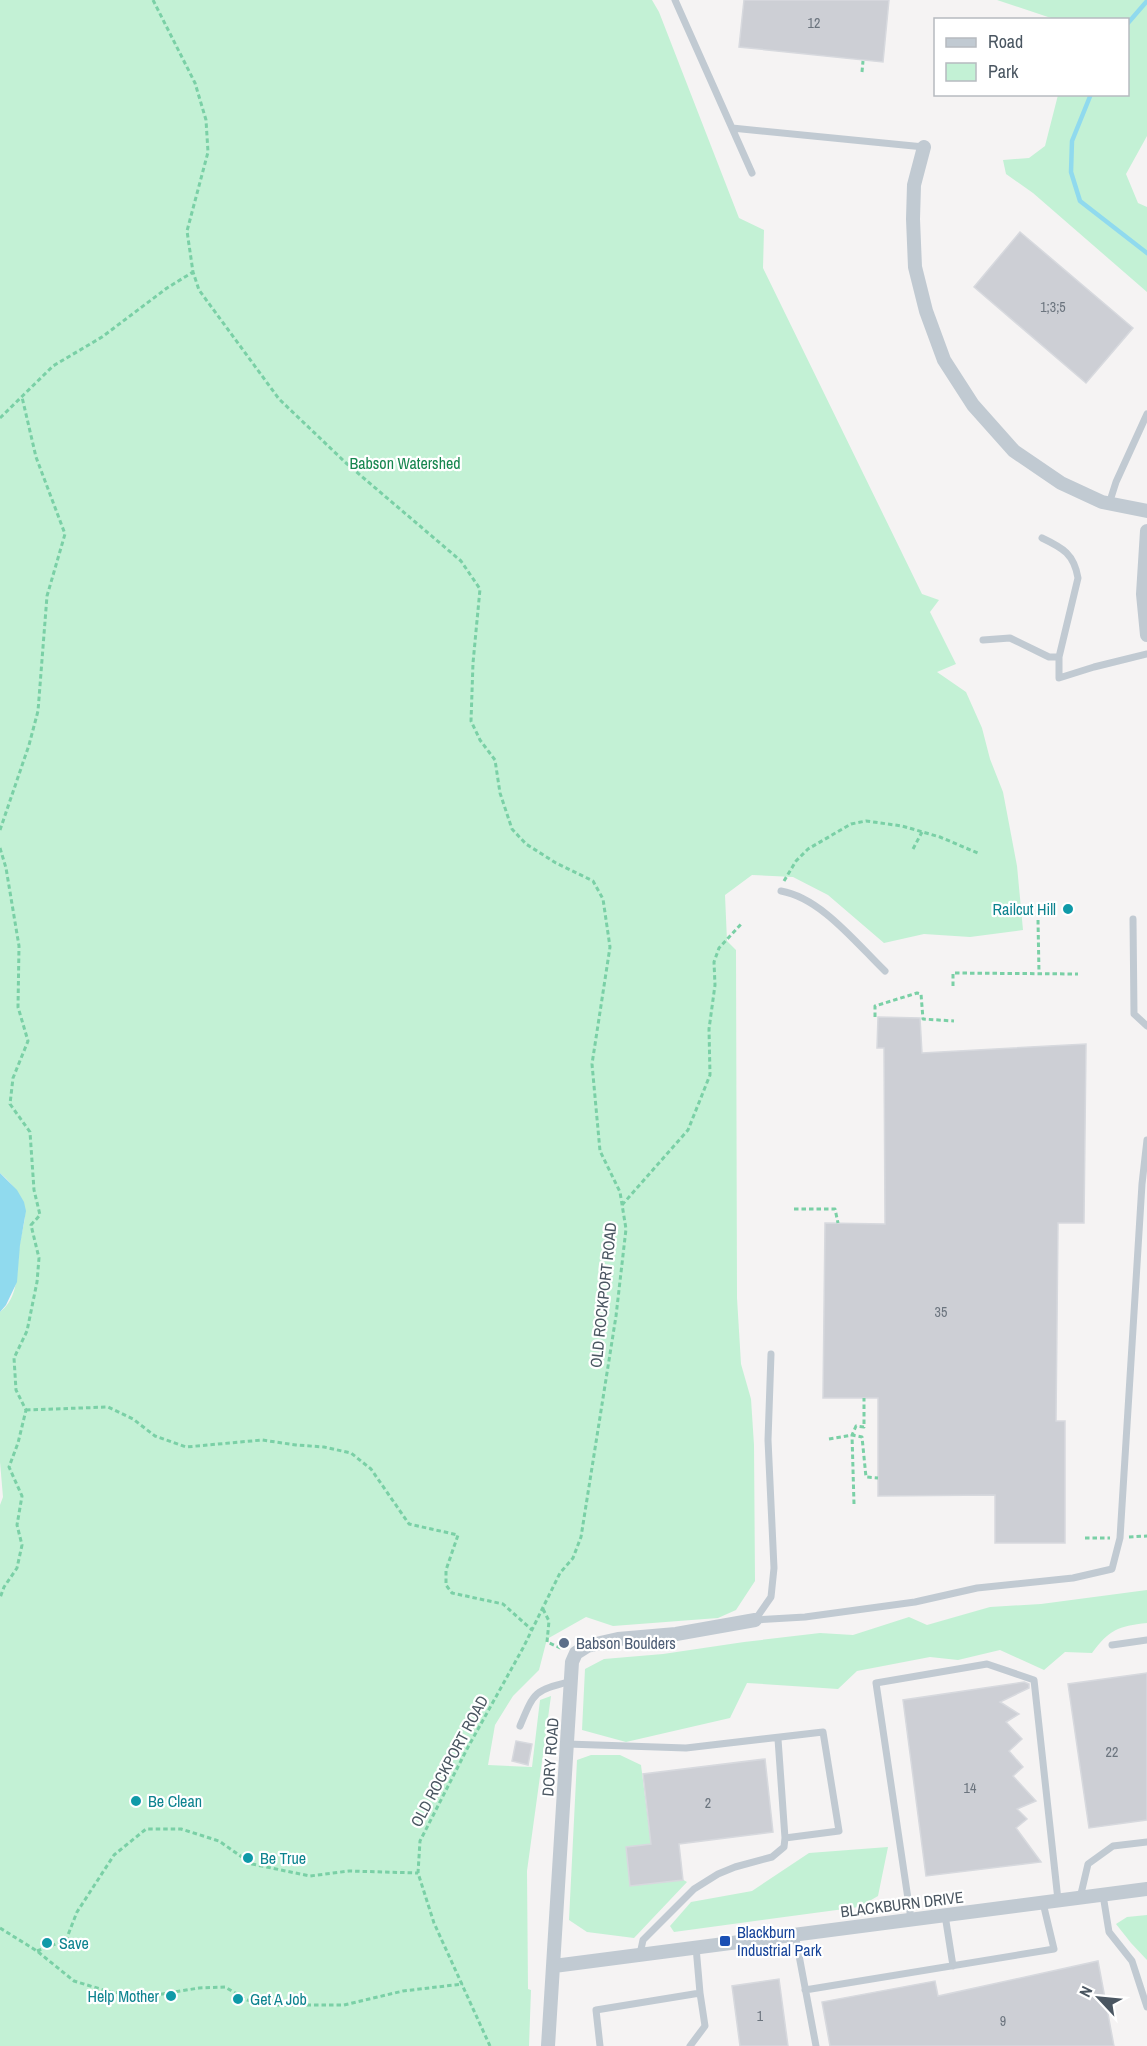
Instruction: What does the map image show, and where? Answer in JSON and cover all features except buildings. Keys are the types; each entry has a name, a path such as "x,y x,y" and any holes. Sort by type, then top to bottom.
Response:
{"street":[{"path":"924,147 914,185 915,267 926,311 944,360 973,405 1014,451 1061,483 1102,502 1147,511"},
{"path":"1147,531 1143,594 1147,635"},
{"path":"576,1653 587,1646 618,1639 676,1634 755,1620"},
{"name":"DORY ROAD","path":"548,2046 572,1662 576,1653"},
{"name":"BLACKBURN DRIVE","path":"554,1966 1147,1889"}],"lane":[{"path":"675,0 752,173"},
{"path":"732,128 924,147"},
{"path":"1109,504 1116,482 1147,414"},
{"path":"1042,538 1070,555 1078,578 1059,657 1059,678 1147,654"},
{"path":"983,640 1010,638 1049,657 1059,657"},
{"path":"781,891 793,893 819,908 885,971"},
{"path":"1133,919 1134,1014 1147,1026"},
{"path":"755,1620 805,1617 915,1602 977,1588 1073,1578 1112,1569 1120,1538 1142,1184 1147,1140"},
{"path":"755,1620 771,1597 774,1568 768,1440 771,1354"},
{"path":"1112,1645 1147,1640"},
{"path":"911,1919 876,1683 987,1665 1034,1680 1058,1900"},
{"path":"520,1726 532,1699 542,1689 572,1681"},
{"path":"567,1744 686,1748 823,1732 838,1832 785,1838"},
{"path":"640,1954 643,1940 694,1888 735,1867 772,1857 784,1847 778,1739"},
{"path":"1080,1898 1088,1864 1113,1846 1147,1842"},
{"path":"1103,1895 1109,1932 1132,1961 1147,2007"},
{"path":"805,1990 1054,1949 1042,1903"},
{"path":"945,1915 954,1966"},
{"path":"795,1934 816,2046"},
{"path":"690,2046 705,2026 696,1947"},
{"path":"600,2046 596,2010 700,1994"}],"path":[{"name":"OLD ROCKPORT ROAD","path":"153,0 195,83 206,120 208,152 188,231 193,272 199,290 279,399 346,463 461,561 480,589 473,663 471,721 480,740 495,760 500,793 512,829 526,844 556,863 592,881 603,899 610,947 592,1064 600,1151 620,1192 626,1229 616,1316 581,1537 573,1558 560,1573 420,1841 418,1874 434,1923 490,2046"},
{"path":"862,72 863,61"},
{"path":"0,418 53,366 102,337 167,288 193,272"},
{"path":"0,830 38,711 47,596 65,534 36,457 22,397"},
{"path":"781,891 786,874 802,855 822,839 851,824 866,821 940,837 980,854"},
{"path":"913,849 922,832"},
{"path":"0,848 6,868 19,946 18,1007 28,1041 13,1077 9,1104 30,1132 34,1190 40,1215 31,1225 39,1258 37,1282 27,1331 14,1358 16,1390 26,1410 9,1467 22,1496 17,1525 22,1545 17,1568 4,1587 0,1598"},
{"path":"1038,920 1039,973"},
{"path":"622,1205 688,1130 710,1075 709,1029 715,985 714,962 719,948 742,922"},
{"path":"954,986 952,973 1078,974"},
{"path":"875,1017 875,1006 917,993 921,994 923,1019 954,1021"},
{"path":"794,1209 835,1209 838,1223"},
{"path":"854,1504 852,1435 856,1426 864,1427 864,1398"},
{"path":"26,1410 108,1407 133,1419 155,1436 186,1447 262,1440 324,1447 351,1453 370,1469 408,1524 458,1535 446,1570 446,1585 452,1593 503,1604 532,1630"},
{"path":"829,1438 852,1435 862,1437 866,1477 878,1478"},
{"path":"543,1609 549,1621 547,1642 557,1648 576,1653"},
{"path":"37,1951 66,1940 77,1912 114,1855 146,1829 180,1829 219,1841 252,1864 310,1876 349,1871 418,1874"},
{"path":"0,1928 37,1951 74,1981 110,1992 156,1995 199,1988 225,1987 247,2000 277,2005 344,2005 403,1991 463,1984"}],"green space":[{"name":"Babson Watershed","path":"0,0 652,0 659,12 739,218 764,230 763,268 922,594 939,600 930,612 956,664 937,672 966,692 982,728 990,759 1003,792 1017,866 1023,930 970,937 924,934 884,943 828,895 793,877 752,875 725,895 727,941 736,950 737,1298 741,1364 751,1399 754,1445 755,1581 736,1610 718,1618 613,1626 586,1617 547,1639 539,1670 513,1696 495,1725 488,1765 532,1767 540,1700 551,1696 527,1871 528,1989 531,1990 529,2046 0,2046 0,1505 3,1497 0,1462 0,1312 7,1305 15,1289 25,1214 19,1196 0,1173"},
{"path":"997,0 1147,0 1147,136 1126,174 1138,203 1147,207 1147,292 1033,193 1006,174 1003,160 1029,158 1045,146 1058,96 1129,96 1129,18 1051,18"},
{"path":"1147,1590 1147,1623 1115,1630 1092,1653 1065,1652 1044,1670 1000,1650 958,1660 930,1657 857,1671 838,1689 747,1683 730,1718 626,1742 582,1730 585,1669 604,1659 663,1654 820,1633 853,1635 909,1617 927,1625 990,1607 1041,1604"},
{"path":"591,1755 620,1755 641,1765 651,1844 626,1847 687,1882 634,1938 587,1932 569,1920 577,1760"},
{"path":"888,1847 878,1896 859,1907 674,1932 670,1926 691,1902 752,1891 809,1853"},
{"path":"1147,1915 1147,1960 1116,1924 1127,1917"}],"water":[{"path":"0,1173 17,1190 26,1211 17,1282 0,1312"}],"waterway":[{"path":"1129,22 1147,1"},
{"path":"1090,96 1072,141 1071,172 1080,201 1147,253"}],"place":[{"name":"Railcut Hill","path":"1068,909"},
{"name":"Babson Boulders","path":"564,1643"},
{"name":"Be Clean","path":"136,1801"},
{"name":"Be True","path":"248,1858"},
{"name":"Blackburn Industrial Park","path":"725,1941"},
{"name":"Save","path":"47,1943"},
{"name":"Help Mother","path":"171,1996"},
{"name":"Get A Job","path":"238,1999"}]}
